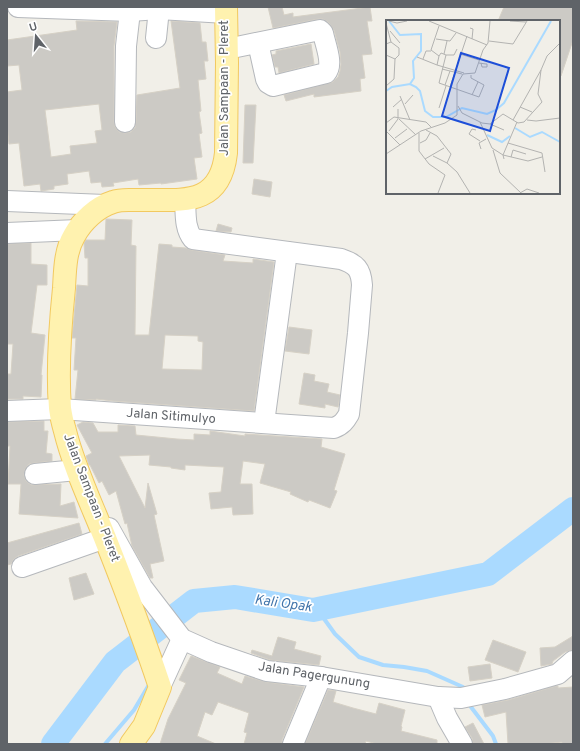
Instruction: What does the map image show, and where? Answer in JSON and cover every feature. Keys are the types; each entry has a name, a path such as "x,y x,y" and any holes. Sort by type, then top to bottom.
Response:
{"main road":[{"name":"Jalan Sampaan - Pleret","path":"157,678 135,592 105,538 81,479 65,432 60,409 60,360 65,272 69,250 74,236 90,215 105,205 120,200 192,198 207,192 220,178 224,167 226,153 226,10"},
{"path":"131,744 144,726 157,678"}],"street":[{"path":"18,7 226,10"},
{"path":"125,122 126,46 132,9"},
{"path":"156,38 159,9"},
{"path":"227,49 258,43"},
{"path":"185,199 187,224 193,239 287,252 264,424"},
{"path":"7,201 105,205"},
{"path":"7,233 78,230"},
{"name":"Jalan Sitimulyo","path":"7,410 60,409 334,428 341,425 349,414 358,333 362,277 356,266 345,260 287,252"},
{"path":"35,474 81,479"},
{"name":"Jalan Pagergunung","path":"81,479 135,592 178,634 211,652 267,671 321,677 438,697 467,696 566,675 573,661"},
{"path":"22,567 105,538"},
{"path":"157,678 178,634"},
{"path":"293,744 321,677"},
{"path":"438,697 447,718 462,744"}],"building":[{"path":"268,7 282,7 284,15 293,13 293,17 370,7 372,21 367,21 372,54 362,55 365,78 360,79 361,91 314,97 314,94 286,101 284,95 333,82 338,77 340,71 340,52 334,30 328,22 323,19 318,19 273,28"},
{"path":"504,7 573,7 573,40 561,76 560,20 498,20"},
{"path":"76,21 117,22 114,46 114,122 115,127 119,132 125,133 131,132 135,128 137,95 180,88 171,21 200,23 202,42 206,42 208,61 204,61 206,79 198,80 201,111 199,112 202,133 199,134 202,157 194,158 197,179 161,184 139,185 138,179 113,183 114,186 102,187 101,182 91,183 89,171 67,174 68,184 54,186 54,189 41,191 40,184 24,186 19,143 9,144 7,125 7,92 22,90 19,65 7,66 7,40 77,30","holes":["99,104 102,130 95,131 97,143 70,146 71,154 51,157 45,110"]},
{"path":"311,44 314,64 279,73 278,67 275,67 272,55 276,54 276,51"},
{"path":"245,105 256,105 253,163 243,163"},
{"path":"254,179 272,182 270,197 252,194"},
{"path":"106,219 132,220 131,245 136,246 135,335 149,335 159,244 225,255 223,261 253,263 253,259 274,262 254,411 96,399 75,399 78,370 74,370 76,338 72,338 77,285 88,286 88,258 85,258 84,243 86,240 105,240","holes":["165,335 198,336 198,341 203,342 202,370 162,369"]},
{"path":"218,224 232,228 231,232 216,231"},
{"path":"31,243 31,264 47,265 47,285 37,285 31,333 45,335 41,375 41,397 23,396 23,399 7,399 7,374 11,374 13,344 7,344 7,244"},
{"path":"289,327 312,330 309,354 285,351"},
{"path":"304,373 315,375 314,381 329,384 327,392 340,395 338,407 325,404 325,408 299,404"},
{"path":"44,421 44,431 48,431 46,453 52,454 52,461 29,464 25,469 24,475 26,481 31,485 61,484 60,506 74,502 78,518 19,514 21,484 8,484 10,446 7,446 7,422"},
{"path":"83,422 93,423 98,432 118,432 118,425 135,426 136,435 177,439 194,440 194,434 210,435 210,431 245,436 245,434 322,439 321,447 345,454 334,490 337,491 330,508 309,500 308,502 290,494 291,492 260,483 265,464 243,461 240,484 252,484 253,514 233,515 232,507 211,509 209,493 221,492 224,467 185,465 185,470 149,465 150,455 119,456 145,508 148,483 157,514 154,515 164,561 150,564 153,578 150,578 132,546 127,523 125,524 116,491 109,495 102,481 99,483 89,465 86,456 92,453 77,425"},
{"path":"79,523 82,534 18,556 11,564 7,565 7,543"},
{"path":"86,573 94,594 74,600 69,578"},
{"path":"573,636 573,650 565,652 553,661 552,664 541,666 540,648 555,647"},
{"path":"278,637 296,642 294,649 321,656 319,665 270,660 251,653 252,650 272,656"},
{"path":"493,640 526,652 518,672 485,660"},
{"path":"191,656 220,667 217,673 242,684 245,676 266,682 304,687 282,740 282,744 244,744 247,733 244,732 249,713 218,702 212,715 205,712 197,736 216,744 160,744 168,719 186,683 179,680"},
{"path":"490,664 492,678 470,681 468,667"},
{"path":"558,686 558,688 573,687 573,744 562,744 562,742 544,744 508,744 506,712 485,717 482,705 508,700"},
{"path":"328,690 336,691 333,702 376,714 379,703 405,710 401,731 437,740 437,744 377,744 366,741 365,744 305,744"},
{"path":"473,723 484,744 473,744 472,738 465,727"}],"waterway":[{"name":"Kali Opak","path":"53,744 115,662 194,601 235,597 313,610 488,574 573,509"},
{"path":"317,609 335,634 359,657 383,665 427,671 463,687 464,691"},
{"path":"105,744 134,710 150,683"},
{"path":"469,703 493,736 496,744"}]}
